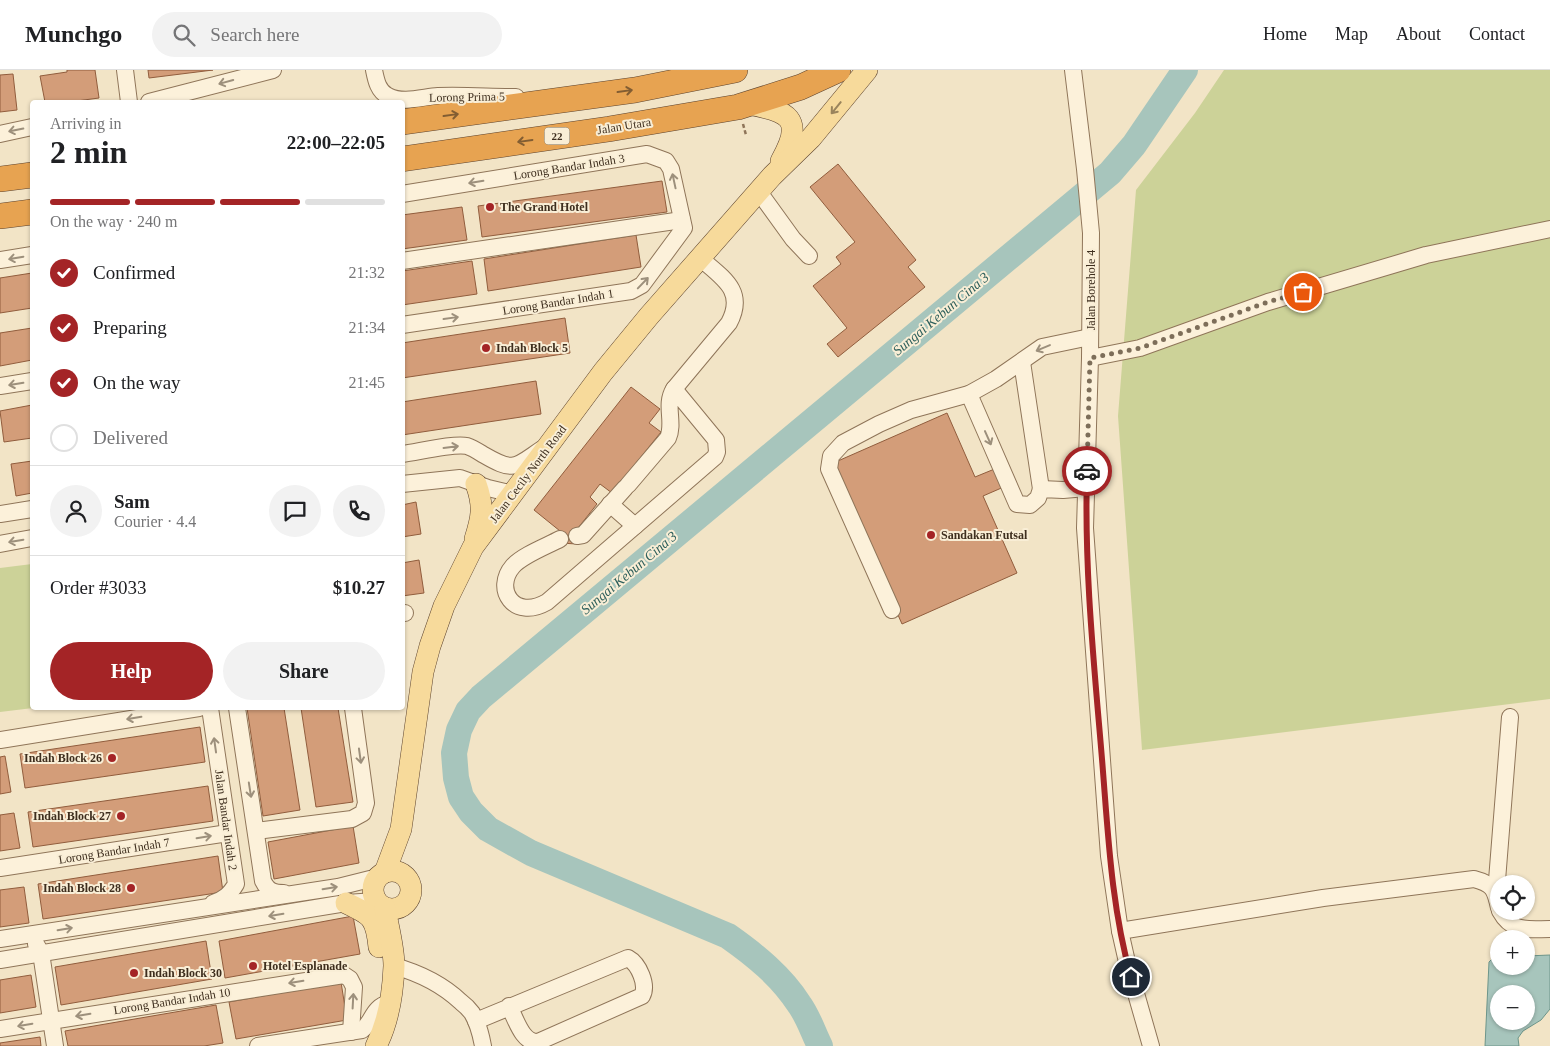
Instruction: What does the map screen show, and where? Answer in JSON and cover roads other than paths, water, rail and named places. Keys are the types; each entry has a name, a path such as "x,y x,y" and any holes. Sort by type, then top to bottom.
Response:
{"highway":[{"path":"405,122 639,89 694,74 735,70"},
{"name":"Jalan Utara","path":"405,159 711,113 801,87 838,70"},
{"path":"0,180 30,175"},
{"path":"0,216 30,212"}],"main road":[{"name":"Jalan Cecily North Road","path":"388,874 404,839 401,829 424,672 430,646 447,599 473,547 609,365 649,316 765,184 816,132 867,70"},
{"name":"Jalan Cecily North Road","path":"747,104 771,108 782,113 789,119 793,127 789,145 765,184"},
{"path":"473,547 482,513 482,486"},
{"path":"376,1046 385,1022 390,998 393,964 388,905 373,889 388,874 407,878 411,890 407,902 388,905"},
{"path":"346,903 371,918 376,925 380,958 390,998"}],"street":[{"path":"124,70 129,100"},
{"path":"157,100 273,70"},
{"name":"Lorong Prima 5","path":"374,70 376,82 382,92 388,97 398,99 438,96 577,97"},
{"name":"Jalan Borehole 4","path":"1073,70 1091,233 1090,358 1085,528 1109,856 1120,931 1150,1046"},
{"path":"0,134 30,127"},
{"name":"Lorong Bandar Indah 3","path":"405,194 646,154 666,161 671,169 683,224"},
{"path":"765,184 794,240 810,256"},
{"path":"405,261 683,224"},
{"name":"Lorong Bandar Indah 1","path":"405,325 631,291 642,285 683,224"},
{"path":"1090,358 1140,348 1268,302 1426,255 1550,230"},
{"path":"0,260 30,255"},
{"path":"602,554 580,535 668,438 670,430 669,400 674,388 729,323 735,312 734,294 728,284 700,258"},
{"path":"892,610 830,469 831,456 843,444 879,424 911,410 969,394 1022,362 1042,347 1090,337"},
{"path":"969,394 1017,504 1030,505 1038,498 1041,489 1022,362"},
{"path":"0,386 30,381"},
{"path":"560,539 514,565 508,576 506,588 509,599 513,604 526,609 540,606 715,457 717,452 716,440 674,388"},
{"path":"405,454 467,446 506,467 516,465 551,442"},
{"path":"482,486 501,465"},
{"path":"405,484 460,478 513,494"},
{"path":"1041,489 1086,488"},
{"path":"610,504 635,526"},
{"path":"0,514 30,509"},
{"path":"0,544 30,538"},
{"path":"0,740 188,710"},
{"name":"Jalan Bandar Indah 2","path":"197,909 222,900 231,893 236,884 210,710"},
{"path":"238,710 262,881 267,889 274,893 301,893"},
{"path":"256,831 352,819 363,813 366,803 353,710"},
{"path":"1500,875 1510,717"},
{"name":"Lorong Bandar Indah 7","path":"0,868 228,833"},
{"path":"0,939 338,887 388,874"},
{"path":"1120,931 1322,898 1474,879 1488,883 1490,887"},
{"path":"236,884 262,881"},
{"path":"0,960 346,903 388,905"},
{"path":"1505,920 1515,927 1550,929"},
{"path":"0,946 35,943 39,946 55,1046"},
{"path":"476,1021 510,1006 628,958 637,965 644,987 642,996 538,1042 532,1042 526,1038 510,1006"},
{"path":"393,964 423,976 449,991 471,1012 482,1038 482,1046"},
{"name":"Lorong Bandar Indah 10","path":"0,1029 344,975 350,979 354,987 351,1032"},
{"path":"258,1046 362,1030 367,1027 376,1010 390,998"}],"water":[{"path":"1550,955 1550,1009 1541,1020 1535,1024 1535,985 1490,985 1490,1030 1525,1030 1518,1038 1519,1046 1485,1046 1489,962 1490,975 1535,975 1535,956"}],"waterway":[{"name":"Sungai Kebun Cina 3","path":"820,1046 805,1014 784,984 758,958 728,936 531,853 488,829 471,812 461,797 456,778 454,753 459,730 468,711 481,697 1110,173 1134,145 1185,70"}],"place":[{"name":"The Grand Hotel","path":"490,207"},
{"name":"Indah Block 5","path":"486,348"},
{"name":"Sandakan Futsal","path":"931,535"},
{"name":"Indah Block 26","path":"112,758"},
{"name":"Indah Block 27","path":"121,816"},
{"name":"Indah Block 28","path":"131,888"},
{"name":"Hotel Esplanade","path":"253,966"},
{"name":"Indah Block 30","path":"134,973"}]}
